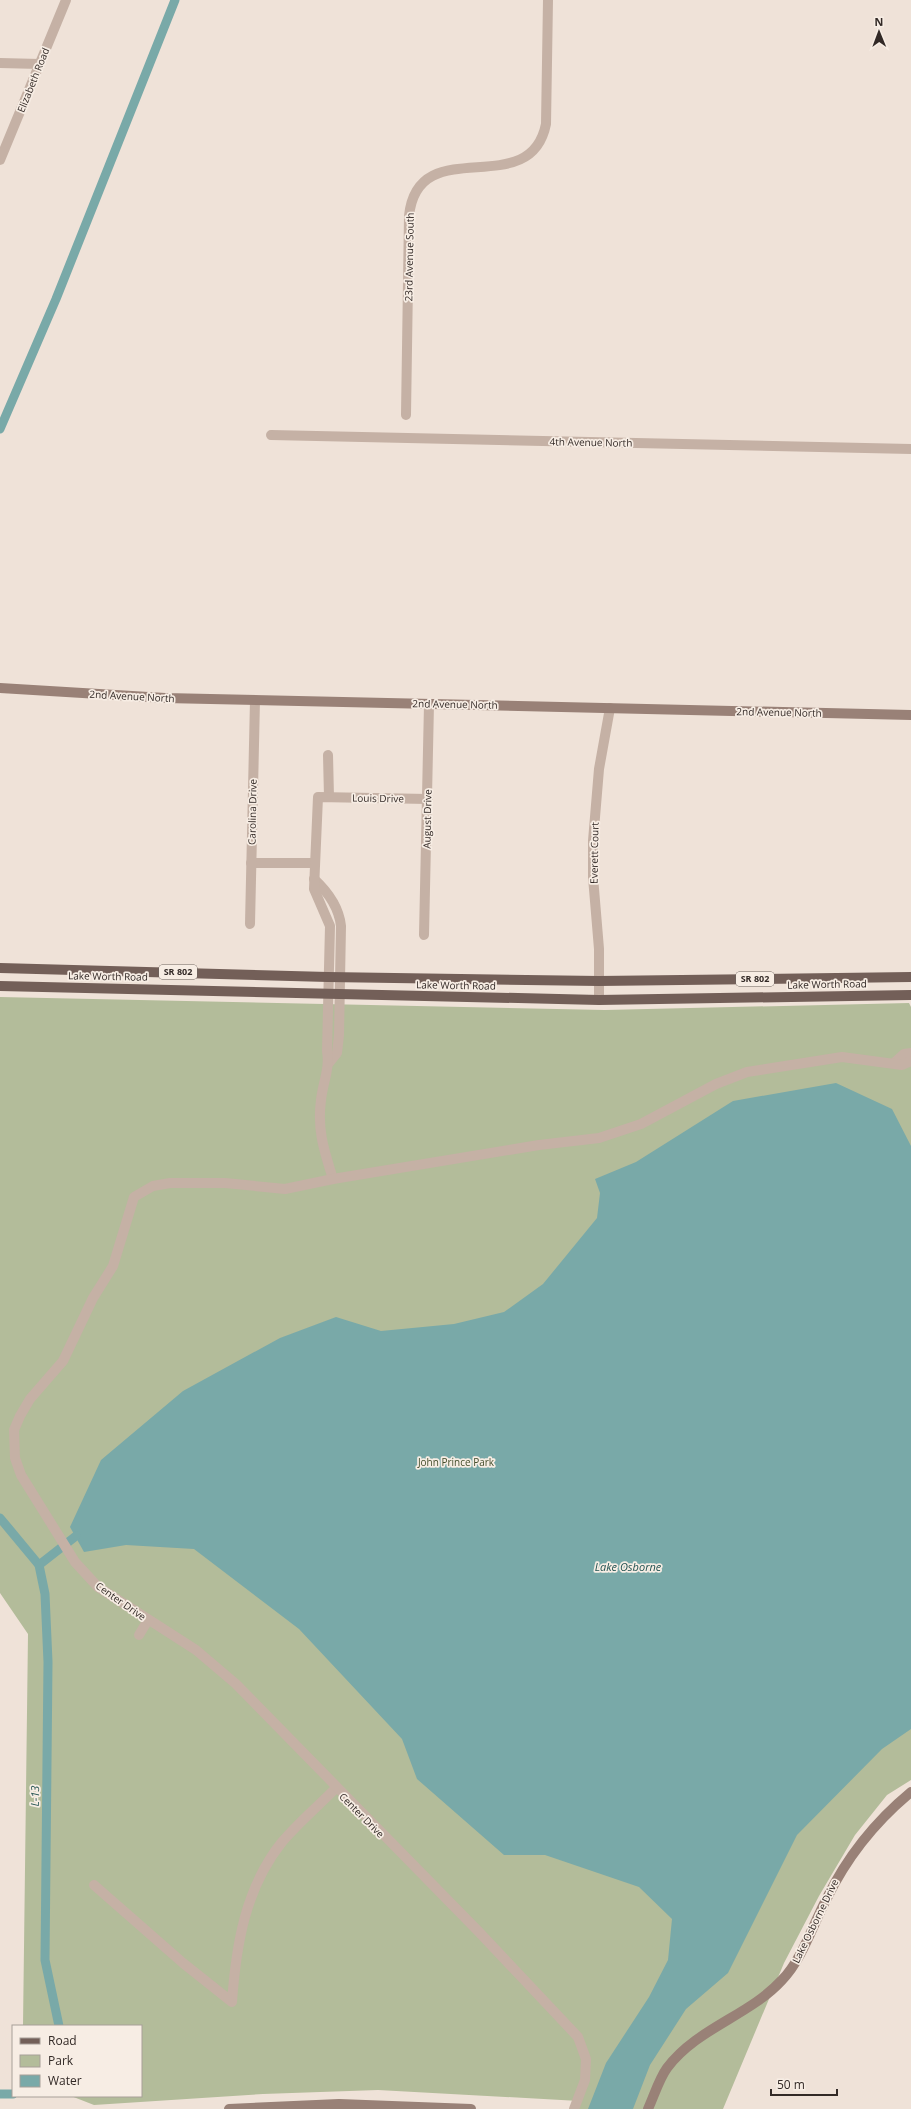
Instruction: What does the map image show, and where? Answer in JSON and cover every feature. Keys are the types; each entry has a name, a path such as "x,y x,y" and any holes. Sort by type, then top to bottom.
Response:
{"main road":[{"name":"Lake Worth Road","path":"0,968 328,977 599,981 911,977"},
{"name":"Lake Worth Road","path":"0,986 599,1000 911,995"}],"street":[{"name":"Elizabeth Road","path":"0,160 66,0"},
{"name":"23rd Avenue South","path":"406,415 409,216 411,203 420,186 440,171 452,168 512,164 524,159 540,142 546,124 548,0"},
{"path":"0,63 40,64"},
{"name":"4th Avenue North","path":"271,435 911,449"},
{"name":"2nd Avenue North","path":"0,688 165,698 911,715"},
{"name":"Carolina Drive","path":"250,924 255,700"},
{"name":"August Drive","path":"424,935 430,704"},
{"name":"Everett Court","path":"599,1000 599,949 593,877 593,841 599,769 610,708"},
{"path":"328,755 328,797 318,797 314,890 330,926 327,993 327,1051 329,1063 321,1099 320,1126 321,1141 333,1179"},
{"name":"Louis Drive","path":"328,797 428,799"},
{"path":"251,863 315,863"},
{"path":"314,879 321,886 340,917 340,994 337,1053 329,1063"},
{"path":"894,1063 904,1054 911,1053"},
{"name":"Center Drive","path":"574,2109 586,2080 586,2059 578,2037 479,1932 336,1788 236,1684 196,1650 98,1587 75,1562 21,1475 15,1458 14,1430 30,1398 63,1361 93,1298 113,1266 134,1197 143,1190 170,1183 225,1183 285,1189 333,1179 539,1145 599,1138 641,1124 716,1084 747,1072 842,1057 902,1065 911,1061"},
{"path":"139,1635 148,1620"},
{"path":"94,1885 183,1963 232,2002 234,1969 246,1907 261,1873 282,1842 336,1788"},
{"name":"Lake Osborne Drive","path":"648,2109 667,2068 695,2040 763,1997 782,1980 793,1966 840,1871 867,1836 911,1792"},
{"path":"229,2109 339,2104 471,2109"}],"green space":[{"name":"John Prince Park","path":"0,997 605,1010 909,1003 911,1007 911,1780 887,1795 855,1835 819,1896 784,1963 723,2109 576,2109 579,2101 378,2090 263,2094 94,2105 74,2097 142,2097 142,2025 23,2025 28,1634 0,1593"}],"water":[{"name":"Lake Osborne","path":"836,1083 892,1109 911,1146 911,1729 882,1749 797,1835 728,1973 686,2009 650,2065 633,2109 588,2109 606,2063 649,1997 668,1960 672,1919 639,1887 545,1855 504,1855 417,1779 402,1739 299,1629 194,1549 126,1545 84,1552 70,1527 101,1460 183,1391 280,1338 336,1317 381,1331 454,1324 504,1312 543,1284 597,1218 600,1193 595,1179 636,1162 733,1101"}],"waterway":[{"path":"0,429 56,299 175,0"},
{"name":"L-13","path":"0,1518 39,1565 45,1594 48,1662 45,1960 59,2025"},
{"path":"39,1565 76,1536"},
{"name":"L-13","path":"0,2094 12,2094"}]}
